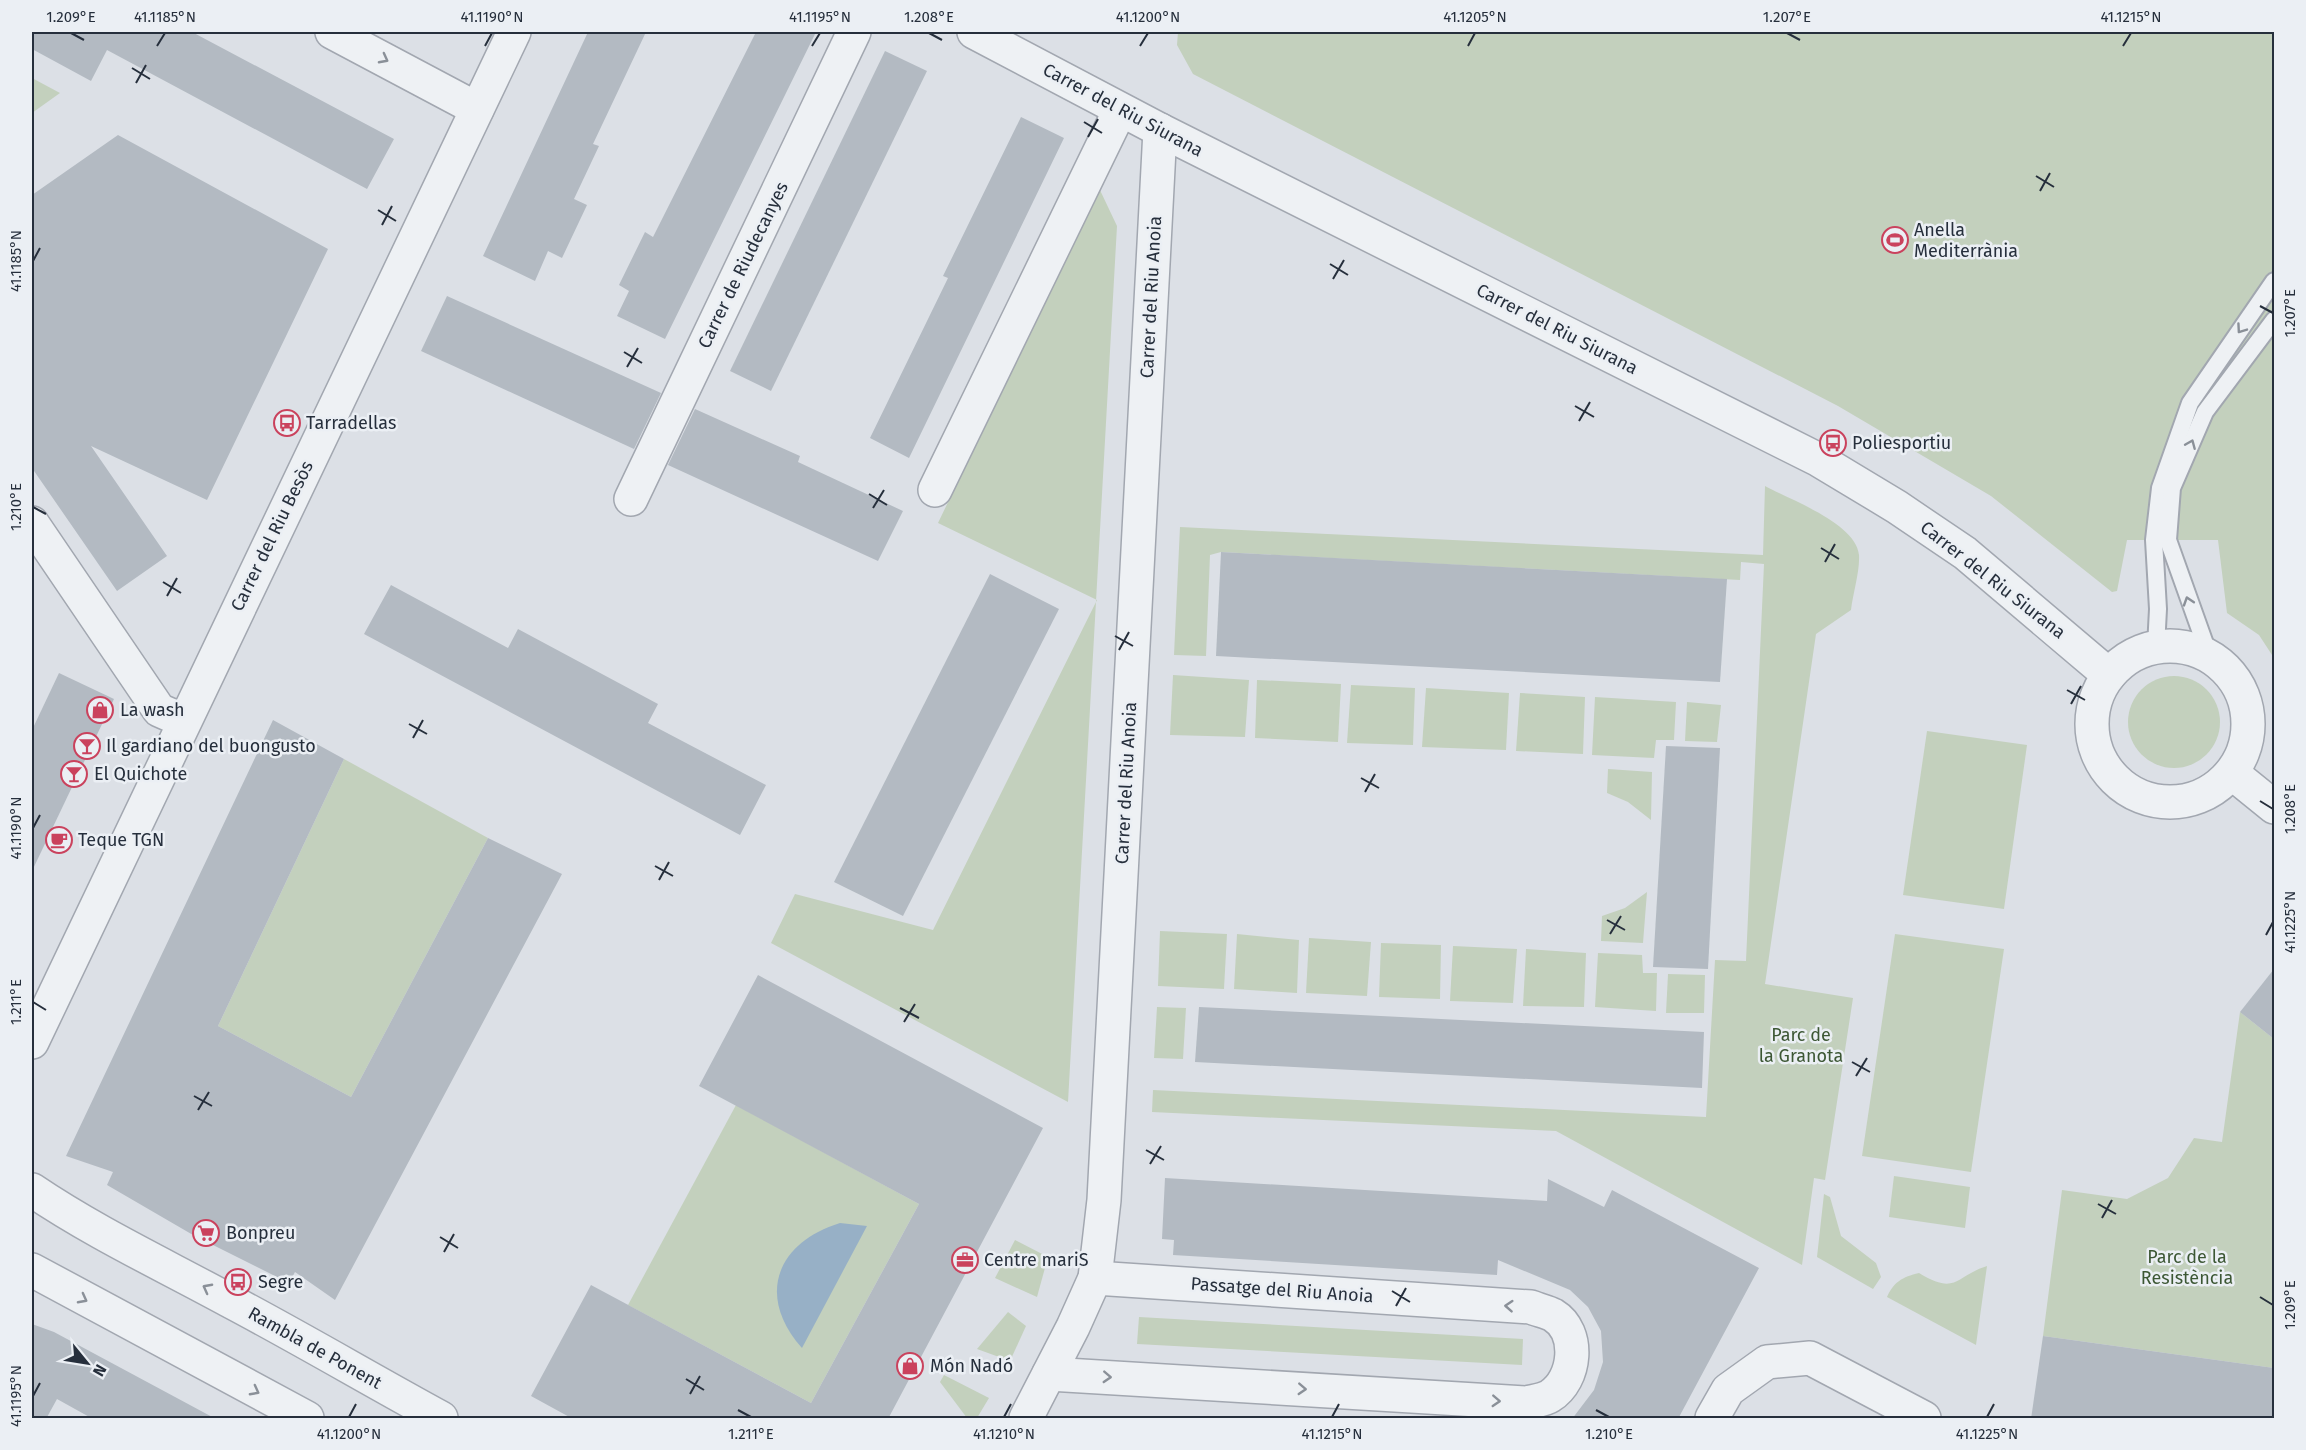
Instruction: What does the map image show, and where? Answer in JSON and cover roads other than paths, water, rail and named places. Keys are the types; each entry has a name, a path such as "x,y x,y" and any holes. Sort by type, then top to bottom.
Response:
{"street":[{"path":"332,32 477,109"},
{"name":"Carrer del Riu Besòs","path":"32,1042 514,32"},
{"name":"Carrer de Riudecanyes","path":"631,499 854,32"},
{"name":"Carrer del Riu Siurana","path":"974,32 1120,110 1819,460 1897,507 1965,553 2109,675"},
{"path":"935,490 1120,110"},
{"name":"Carrer del Riu Anoia","path":"1026,1419 1095,1278 1105,1188 1160,130"},
{"path":"32,523 159,710 184,721"},
{"path":"2156,647 2183,647 2208,655 2229,672 2244,695 2249,722 2245,749 2232,773 2208,794 2191,800 2167,803 2143,798 2111,778 2095,745 2092,720 2097,697 2109,675 2130,657 2156,647"},
{"path":"2232,773 2274,807"},
{"name":"Rambla de Ponent","path":"32,1190 76,1218 320,1348 441,1419"},
{"path":"32,1270 307,1419"},
{"name":"Passatge del Riu Anoia","path":"1048,1374 1527,1403 1550,1396 1566,1379 1573,1357 1569,1334 1554,1316 1531,1307 1095,1278"},
{"path":"1712,1419 1728,1390 1767,1362 1810,1358 1924,1419"}],"lane":[{"path":"2156,647 2158,609 2154,540 2160,488 2190,403 2274,281"},
{"path":"2208,655 2168,540 2172,488 2205,412 2274,320"}],"water":[{"path":"840,1223 867,1226 802,1348 788,1329 780,1309 777,1291 780,1273 788,1258 801,1244 818,1232"}],"place":[{"name":"Anella Mediterrània","path":"1895,240"},
{"name":"Tarradellas","path":"287,423"},
{"name":"Poliesportiu","path":"1833,443"},
{"name":"La wash","path":"100,710"},
{"name":"Il gardiano del buongusto","path":"87,746"},
{"name":"El Quichote","path":"74,774"},
{"name":"Teque TGN","path":"59,840"},
{"name":"Bonpreu","path":"206,1233"},
{"name":"Centre mariS","path":"965,1260"},
{"name":"Segre","path":"238,1282"},
{"name":"Món Nadó","path":"910,1366"}],"park label":[{"name":"Parc de la Granota","path":"1801,1045"},
{"name":"Parc de la Resistència","path":"2187,1267"}]}
